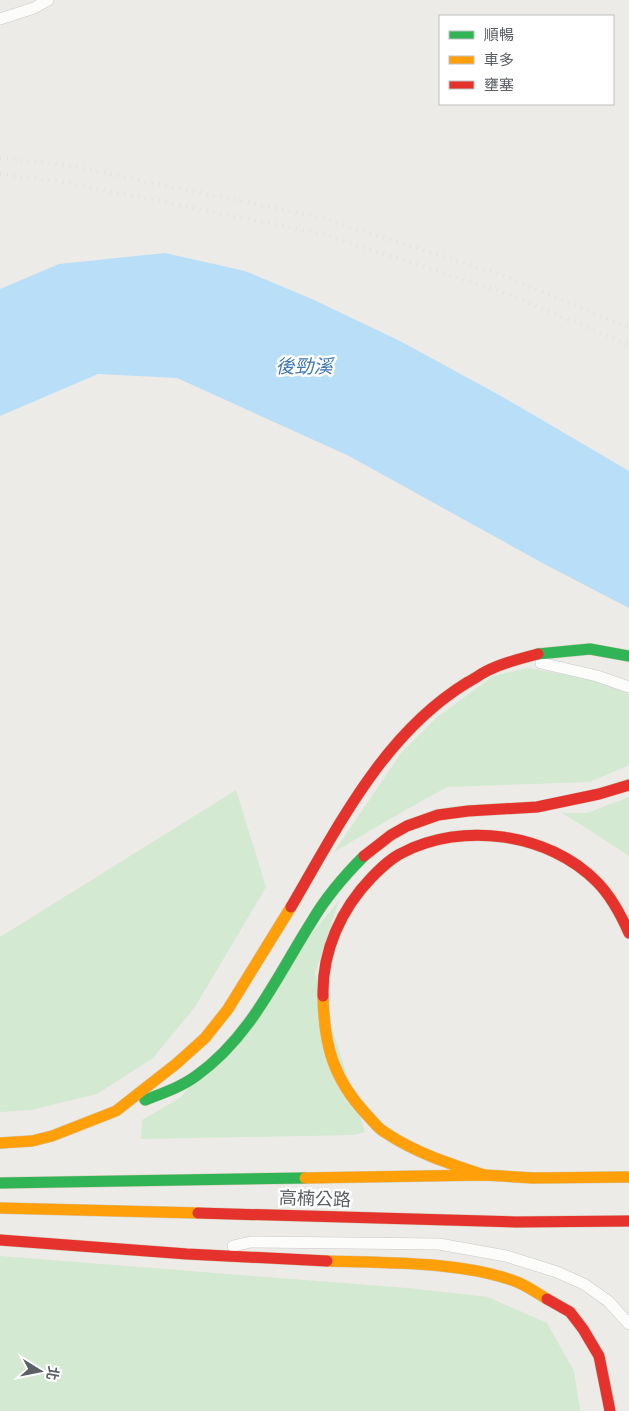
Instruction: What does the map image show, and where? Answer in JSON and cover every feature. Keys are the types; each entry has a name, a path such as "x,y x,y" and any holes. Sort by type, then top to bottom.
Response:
{"main road":[{"path":"116,1111 176,1064 204,1038 228,1009 282,923 350,806 372,774 415,722 450,693 490,669 515,660 543,652 571,649 600,650 629,656"},
{"path":"0,1142 32,1141 52,1136 184,1084 204,1070 228,1048 252,1021 294,950 342,878 356,862 392,834 424,818 458,811 521,809 584,798 629,785"},
{"path":"484,1175 426,1155 385,1134 340,1082 327,1045 322,1019 323,976 327,955 336,930 348,906 363,884 384,865 406,850 453,836 476,834 504,836 530,842 551,850 574,863 593,878 614,904 629,934"},
{"name":"高楠公路","path":"0,1183 484,1175 533,1178 629,1177"},
{"name":"高楠公路","path":"0,1208 516,1222 629,1222"},
{"path":"0,1240 187,1254 443,1266 491,1274 518,1282 570,1312 600,1356 610,1411"}],"lane":[{"path":"0,19 34,8 48,0"},
{"path":"515,660 550,665 597,676 629,687"},
{"path":"187,1254 251,1242 439,1244 506,1256 556,1272 584,1284 608,1301 629,1324"}],"green space":[{"path":"528,668 591,679 629,694 629,765 590,782 447,787 334,852 401,753 436,718 493,676"},
{"path":"236,790 266,887 195,1007 153,1058 97,1094 31,1110 0,1112 0,937"},
{"path":"629,797 629,856 562,813 587,813"},
{"path":"339,900 315,974 365,1132 355,1135 141,1139 142,1120 181,1097"},
{"path":"0,1256 407,1288 488,1297 547,1323 574,1371 580,1411 0,1411"}],"water":[{"name":"後勁溪","path":"165,253 245,271 314,300 400,341 501,396 629,471 629,608 546,565 349,456 177,378 98,374 0,416 0,289 59,264"}],"railway":[{"path":"0,158 65,165 318,217 502,275 629,328"},
{"path":"0,174 64,182 318,233 497,290 629,345"}],"traffic: fast":[{"path":"538,654 590,649 629,656"},
{"path":"145,1100 172,1090 190,1080 215,1060 232,1043 262,1004 323,904 342,879 364,856"},
{"path":"0,1183 305,1178"}],"traffic: slow":[{"path":"0,1143 32,1141 52,1136 116,1111 176,1064 205,1038 228,1009 291,907"},
{"path":"323,996 328,1046 338,1074 355,1102 376,1125 397,1140 421,1152 484,1175"},
{"path":"305,1178 484,1175 533,1178 629,1177"},
{"path":"0,1208 198,1213"},
{"path":"327,1261 423,1264 473,1270 517,1282 547,1299"}],"traffic: jam":[{"path":"291,907 327,844 366,783 412,727 438,703 482,673 508,662 538,654"},
{"path":"364,856 391,835 407,826 438,815 468,811 537,807 599,794 629,785"},
{"path":"323,996 326,963 330,947 343,917 361,889 390,860 398,855 426,843 451,837 477,835 504,837 530,843 555,852 577,865 602,887 623,919 629,933"},
{"path":"198,1213 516,1222 629,1221"},
{"path":"0,1240 187,1254 327,1261"},
{"path":"547,1299 570,1312 599,1356 610,1411"}]}
